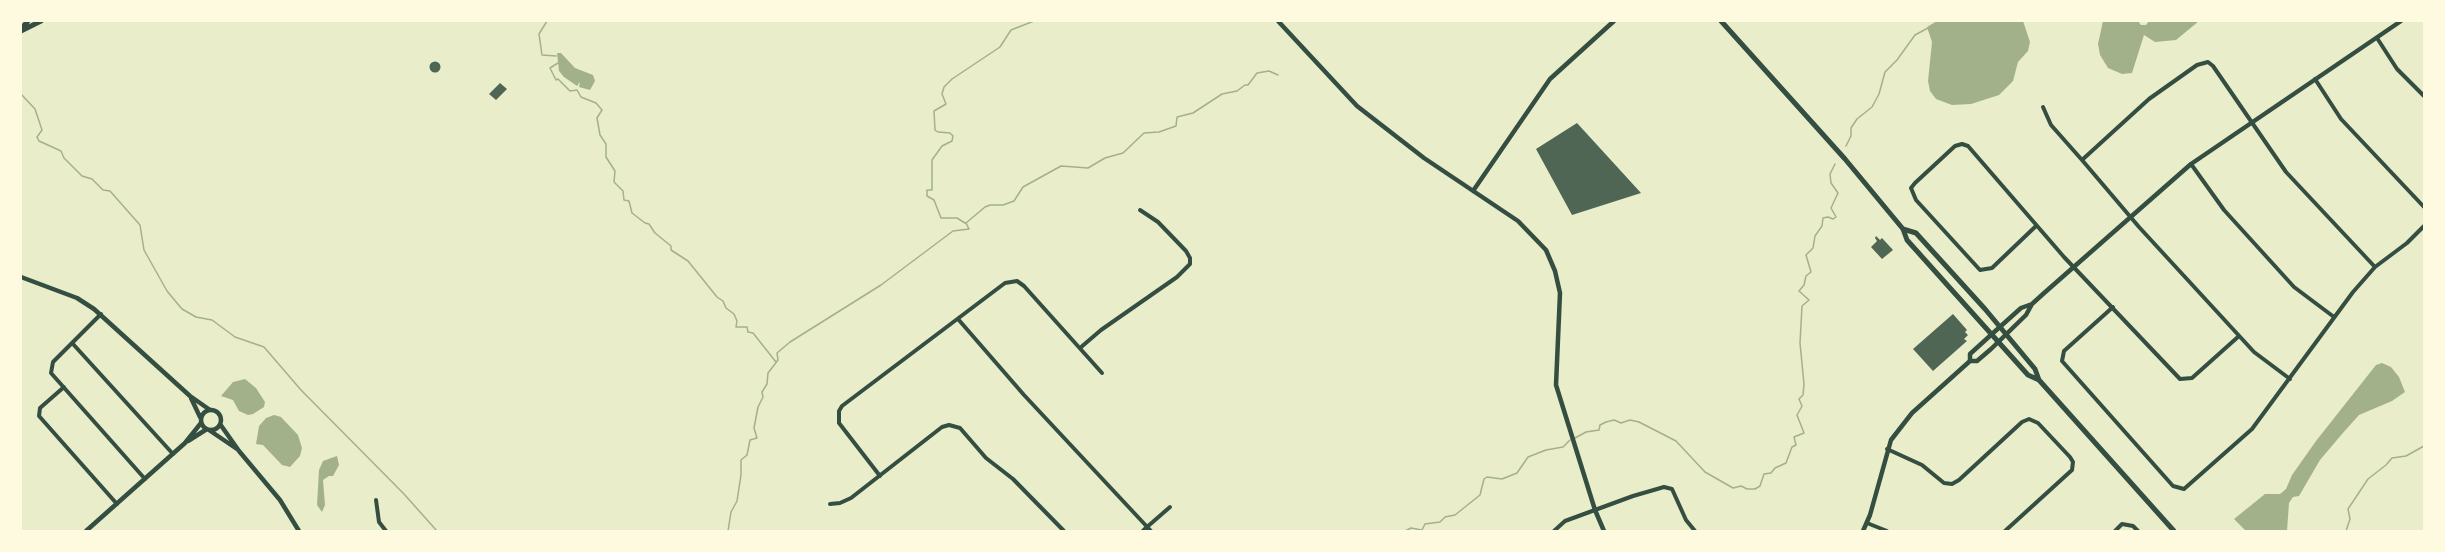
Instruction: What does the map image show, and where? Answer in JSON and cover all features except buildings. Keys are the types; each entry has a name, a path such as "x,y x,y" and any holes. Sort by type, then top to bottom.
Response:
{"main road":[{"path":"21,30 28,21"},
{"path":"21,30 41,21"},
{"path":"1721,21 1838,150 1903,229 1907,240 2028,375 2039,380"},
{"path":"1903,229 1917,232 2035,369 2039,380 2174,531"}],"street":[{"path":"1278,21 1357,106 1424,158 1518,221 1546,250 1555,271 1560,293 1556,385 1595,510 1604,531"},
{"path":"1473,191 1550,79 1614,21"},
{"path":"1863,531 1887,449 1912,412 1970,361 1977,361 2026,315 2032,304 2191,164 2401,21"},
{"path":"2377,38 2397,69 2424,96"},
{"path":"2082,160 2149,99 2202,63 2208,62 2286,172 2375,267"},
{"path":"2315,79 2341,119 2424,207"},
{"path":"2043,107 2051,125 2130,216 2239,336 2262,359 2290,379"},
{"path":"2036,226 1992,268 1982,271 1916,200 1911,188 1955,146 1962,144 1972,149 2073,267 2113,307 2175,376 2182,380 2193,377 2239,336"},
{"path":"2191,164 2224,210 2290,283 2334,318"},
{"path":"1080,348 1101,330 1177,277 1190,264 1186,251 1158,222 1140,210"},
{"path":"2113,307 2063,351 2062,361 2100,407 2176,489 2188,487 2252,429 2353,292 2375,267 2407,243 2424,226"},
{"path":"21,277 77,298 101,314 189,396 219,414 220,424 239,451 265,481 299,531"},
{"path":"880,476 839,423 839,411 842,406 1005,283 1017,281 1024,286 1102,373"},
{"path":"1970,361 1970,354 2021,308 2032,304"},
{"path":"101,314 50,366 51,373 144,479"},
{"path":"958,319 1149,529"},
{"path":"73,344 173,454"},
{"path":"64,387 40,408 39,416 117,504"},
{"path":"189,396 208,430 239,451"},
{"path":"86,531 185,443 204,412 210,410"},
{"path":"1887,449 1922,465 1944,483 1952,484 2022,422 2030,419 2038,423 2070,456 2073,462 2072,470 2006,531"},
{"path":"185,443 208,430 215,429 220,424"},
{"path":"830,504 851,498 942,427 953,425 960,428 986,458 1012,479 1064,531"},
{"path":"1554,531 1565,521 1664,487 1672,489 1686,520 1695,531"},
{"path":"376,500 379,522 386,531"},
{"path":"1143,531 1149,529 1170,507"},
{"path":"1867,523 1887,531"},
{"path":"2115,531 2122,524 2133,526 2138,531"}],"shaded area":[{"path":"1937,21 2023,21 2030,42 2028,51 2018,62 2013,81 1999,95 1971,104 1952,105 1936,99 1930,91 1928,81 1932,42 1927,27"},
{"path":"2103,21 2138,21 2141,25 2146,25 2149,21 2199,21 2176,40 2155,42 2144,35 2132,73 2122,74 2108,68 2100,55 2098,44"},
{"path":"557,53 561,53 575,68 593,75 595,81 590,90 579,87 580,82 577,86 564,77 559,71"},
{"path":"2382,363 2391,367 2399,377 2405,392 2392,401 2359,415 2342,434 2320,460 2299,496 2293,497 2289,503 2287,531 2246,531 2234,519 2265,494 2280,494 2286,489 2292,475 2316,441 2376,365"},
{"path":"245,379 256,388 265,402 264,407 248,415 239,411 233,400 221,396 233,382"},
{"path":"274,415 281,417 298,435 302,448 300,456 290,467 282,465 263,445 256,444 259,426 266,418"},
{"path":"337,456 339,465 333,476 323,480 325,505 322,512 317,505 319,470 323,461"}],"waterway":[{"path":"547,21 539,34 542,55 556,56"},
{"path":"965,223 957,218 941,218 934,200 927,196 927,190 932,190 932,160 942,146 952,141 953,136 950,133 935,130 934,111 946,104 942,94 944,87 952,79 1000,47 1011,30 1034,21"},
{"path":"1846,146 1851,136 1851,128 1857,119 1872,107 1879,94 1885,72 1915,35 1928,28"},
{"path":"558,63 550,68 556,80 558,79 570,91 577,90 581,97 596,103 602,110 597,118 600,135 606,144 606,157 615,171 614,182 623,191 624,200 629,201 632,213 649,224 655,233 671,246 671,250 688,261 717,297 723,301 726,308 734,314 737,321 736,327 747,327 748,332 753,333 776,362"},
{"path":"966,223 985,207 1014,201 1023,187 1061,166 1088,168 1105,158 1123,153 1144,133 1159,132 1176,126 1177,117 1193,113 1222,94 1237,91 1248,85 1257,73 1269,71 1278,75"},
{"path":"21,94 35,109 42,130 37,137 39,141 61,151 64,158 82,176 92,179 103,190 110,191 140,225 144,250 167,291 182,309 196,317 212,320 235,337 264,347 301,390 404,494 437,531"},
{"path":"1575,438 1586,432 1599,430 1600,425 1606,422 1614,420 1621,423 1630,420 1639,422 1676,441 1705,472 1733,488 1741,486 1755,489 1760,486 1764,474 1771,473 1775,468 1786,463 1792,447 1796,445 1794,437 1804,433 1797,415 1802,406 1799,399 1803,395 1804,384 1800,343 1802,306 1809,300 1799,291 1804,285 1806,276 1811,272 1806,255 1813,248 1815,236 1822,226 1823,218 1836,217 1831,208 1838,193 1831,183 1830,174 1835,164"},
{"path":"728,531 731,512 737,501 741,460 747,455 750,440 757,438 754,428 758,407 767,384 768,373 778,360 777,353 790,342 881,285 953,231 969,229 966,223"},
{"path":"1405,531 1411,528 1422,530 1425,524 1440,522 1445,517 1455,515 1480,495 1484,479 1487,477 1502,479 1517,473 1528,457 1563,447 1570,440"},
{"path":"2346,531 2350,519 2348,509 2368,479 2392,458 2406,456 2424,446"}]}
